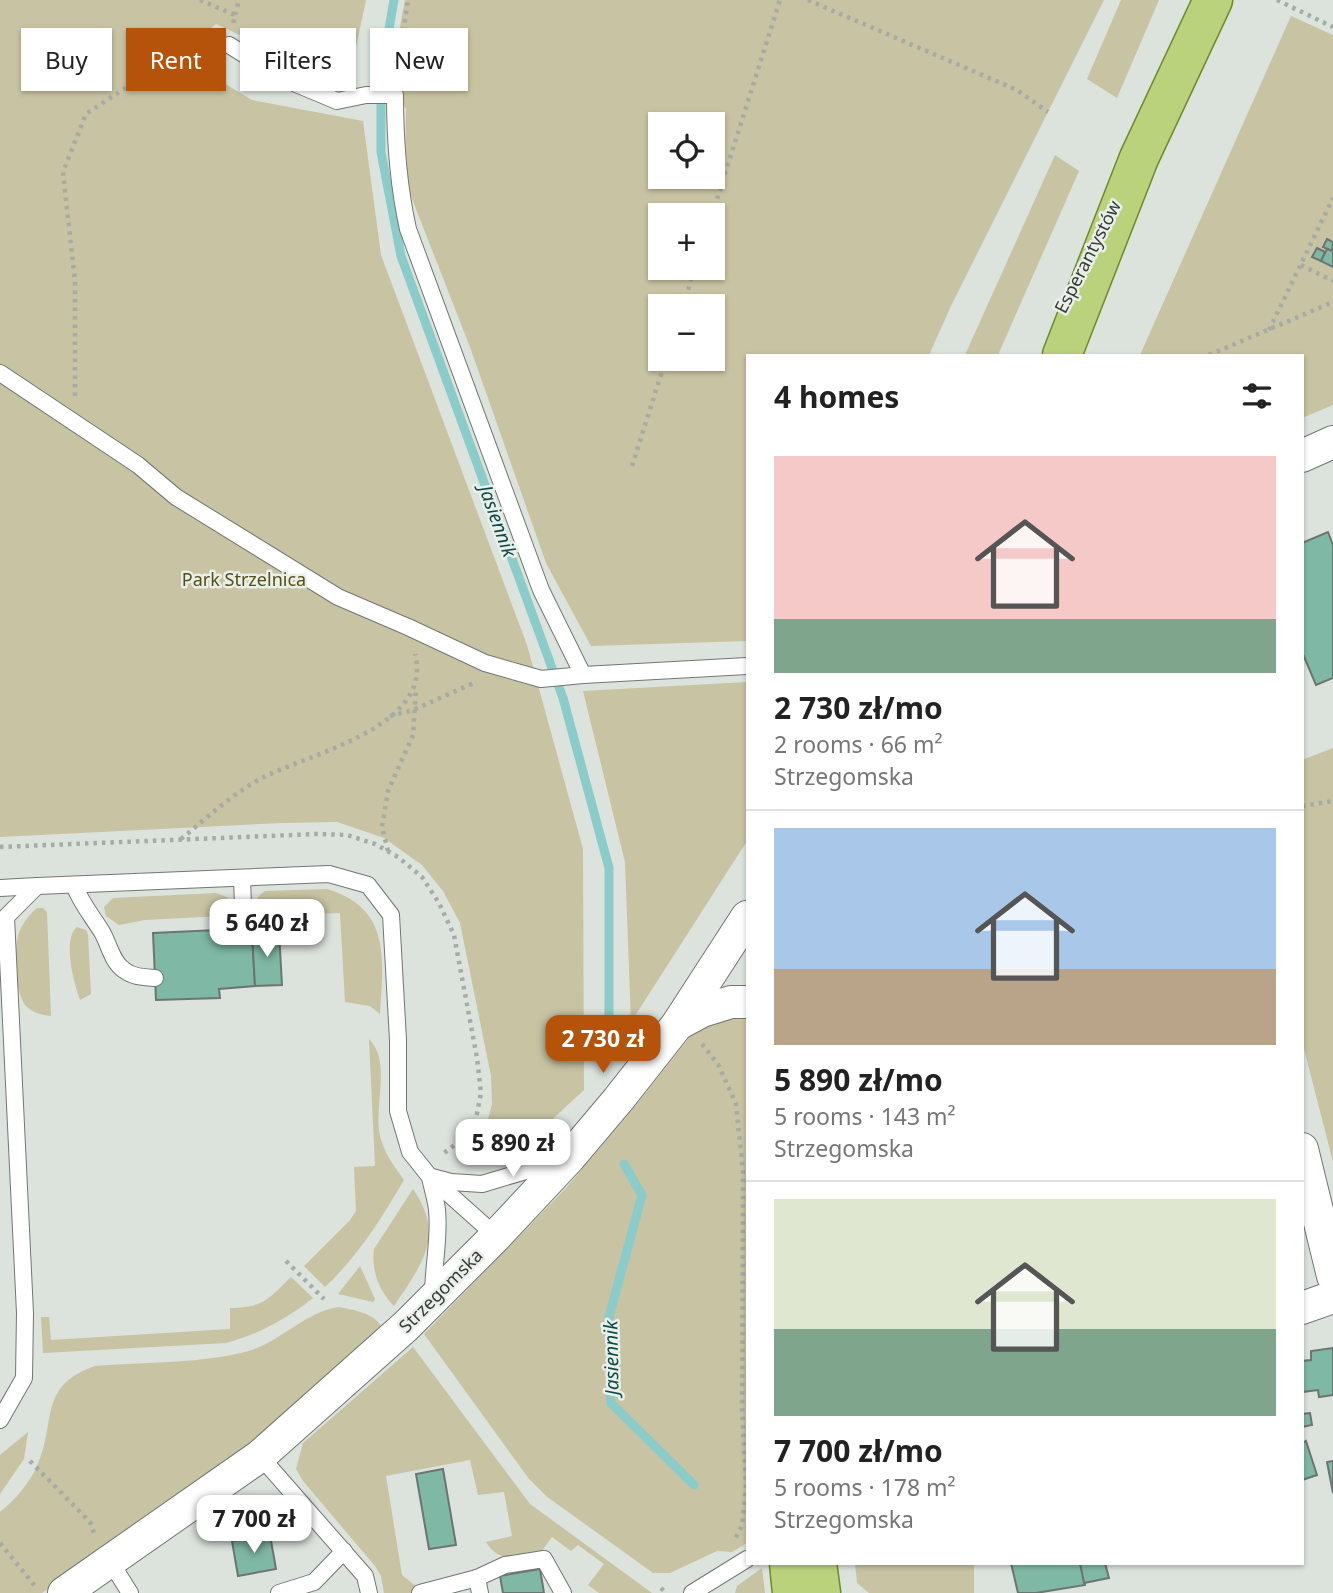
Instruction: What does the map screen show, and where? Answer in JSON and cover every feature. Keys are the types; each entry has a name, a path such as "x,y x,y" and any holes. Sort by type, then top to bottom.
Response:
{"main road":[{"name":"Esperantystów","path":"1039,354 1139,158 1213,0"},
{"name":"Esperantystów","path":"1062,354 1139,158"},
{"path":"789,1565 792,1593"},
{"path":"817,1565 821,1593"}],"street":[{"path":"1304,455 1333,442"},
{"name":"Strzegomska","path":"64,1593 260,1456 366,1365 433,1299 569,1157 681,1024 746,919"},
{"path":"718,964 746,949"},
{"path":"681,1024 702,1011 731,1002 746,1002"},
{"path":"1304,1157 1333,1276"},
{"path":"1304,1307 1333,1297"}],"lane":[{"path":"229,45 282,78 337,101 366,95 395,95 399,187 408,229 541,590 583,675"},
{"path":"0,373 138,465 176,496 338,597 485,663 541,679 746,666"},
{"path":"0,888 329,874 368,885 391,915 398,1040 398,1111 410,1152 430,1177 496,1236"},
{"path":"242,878 244,934"},
{"path":"74,885 81,903 103,935 121,969 136,977 155,978"},
{"path":"0,1420 24,1378 25,1313 6,918 37,886"},
{"path":"430,1177 482,1184 569,1157"},
{"path":"430,1177 437,1210 438,1240 433,1268 433,1299"},
{"path":"260,1456 365,1576 369,1593"},
{"path":"279,1593 314,1582 344,1551"},
{"path":"420,1593 478,1585 505,1565 544,1559 563,1593"},
{"path":"692,1593 746,1560"},
{"path":"110,1561 130,1593"}],"path":[{"path":"200,0 235,15"},
{"path":"77,424 73,366 75,282 63,172 86,114 161,64 229,45 239,0"},
{"path":"395,95 408,0"},
{"path":"716,203 780,0"},
{"path":"808,0 1017,90 1048,112"},
{"path":"1277,0 1333,27"},
{"path":"1269,330 1333,198"},
{"path":"1301,265 1333,281"},
{"path":"1211,354 1333,302"},
{"path":"632,466 662,371"},
{"path":"389,851 382,827 388,791 414,735 417,661 408,627"},
{"path":"390,716 413,710 468,684 514,671"},
{"path":"181,840 216,810 262,778 349,743 390,716 408,700 416,681"},
{"path":"1304,806 1333,800"},
{"path":"0,847 317,834 347,835 389,851 422,877 439,903 454,935 477,1058 481,1093 476,1118 465,1137 444,1153"},
{"path":"681,1024 718,1064 736,1104 740,1130 743,1172 742,1409 746,1487 742,1525 733,1543"},
{"path":"286,1261 324,1298"},
{"path":"30,1461 90,1522 101,1550 110,1561"},
{"path":"0,1543 42,1593"},
{"path":"661,1588 666,1593"}],"green space":[{"name":"Park Strzelnica","path":"0,0 366,0 356,47 356,28 240,28 240,35 216,24 211,28 126,28 126,91 226,91 226,84 252,100 363,121 381,255 527,645 583,849 584,1090 532,1138 495,1157 467,1154 486,1127 492,1104 491,1076 460,923 443,891 422,865 384,838 337,822 0,837"},
{"path":"405,0 1104,0 929,354 746,354 746,641 591,646 546,563 470,347 405,181 406,109 396,91 468,91 468,28 400,28"},
{"path":"1121,0 1159,0 1117,98 1087,79"},
{"path":"1291,16 1333,35 1333,405 1304,417 1304,354 1140,354"},
{"path":"1055,155 1079,171 998,354 965,354"},
{"path":"746,682 746,843 631,1022 625,862 583,691"},
{"path":"1333,748 1333,1162 1304,1049 1304,759"},
{"path":"327,889 348,898 363,909 373,923 382,956 380,1014 370,1006 345,1002 340,913 267,916 257,903 265,891"},
{"path":"216,893 227,897 229,903 227,912 222,916 145,920 119,925 106,916 104,907 113,898"},
{"path":"37,908 43,908 47,912 51,1016 26,1006 18,983 18,936 25,921"},
{"path":"77,927 86,930 88,935 91,994 80,1000 72,973 70,951 70,941"},
{"path":"746,1015 746,1544 732,1552 717,1551 670,1573 653,1573 546,1496 529,1479 424,1334 566,1188 700,1024"},
{"path":"369,1039 376,1048 381,1070 378,1120 380,1138 404,1180 378,1223 325,1287 304,1266 356,1211 354,1167 375,1166"},
{"path":"413,1189 423,1206 429,1236 421,1264 394,1306 377,1280 374,1249"},
{"path":"360,1266 375,1299 373,1302 338,1294"},
{"path":"291,1277 313,1298 272,1325 238,1340 226,1343 43,1353 41,1317 49,1317 51,1340 230,1329 230,1308 251,1306 265,1301"},
{"path":"339,1307 368,1315 381,1326 253,1442 42,1593 0,1593 0,1512 34,1473 43,1450 56,1395 64,1384 77,1374 95,1366 215,1358 252,1350 316,1314"},
{"path":"413,1347 530,1504 652,1593 599,1593 588,1585 604,1564 578,1545 571,1551 552,1537 541,1552 517,1557 497,1554 486,1542 512,1536 504,1492 478,1495 470,1460 386,1476 402,1575 417,1587 418,1593 384,1593 381,1576 375,1566 303,1481 296,1469 303,1443"},
{"path":"28,1432 24,1459 0,1494 0,1455"},
{"path":"855,1565 974,1565 974,1593 869,1593 857,1583"},
{"path":"762,1568 765,1593 735,1593 737,1586"}],"building":[{"path":"1327,239 1333,242 1332,251 1323,247"},
{"path":"1317,248 1325,252 1321,261 1312,257"},
{"path":"1327,249 1333,251 1333,267 1321,261"},
{"path":"1328,532 1333,545 1333,678 1316,685 1304,657 1304,542"},
{"path":"217,930 217,935 252,933 255,986 219,989 220,998 156,1000 153,933"},
{"path":"279,932 282,985 255,986 252,933"},
{"path":"1333,1348 1333,1395 1319,1397 1318,1390 1304,1392 1304,1361 1311,1360 1311,1351"},
{"path":"1310,1413 1312,1425 1304,1427 1304,1414"},
{"path":"1306,1441 1317,1475 1304,1479"},
{"path":"1333,1461 1333,1493 1327,1462"},
{"path":"443,1469 456,1545 429,1549 416,1474"},
{"path":"270,1535 276,1569 238,1576 232,1541"},
{"path":"1011,1565 1080,1565 1085,1585 1036,1593 1018,1593"},
{"path":"1080,1565 1106,1565 1109,1578 1084,1583"},
{"path":"540,1569 544,1593 503,1593 500,1576"}],"waterway":[{"name":"Jasiennik","path":"394,0 381,75 381,152 401,256 563,698 609,868 609,1045"},
{"name":"Jasiennik","path":"624,1164 642,1195 609,1317 611,1403 694,1485"}]}
